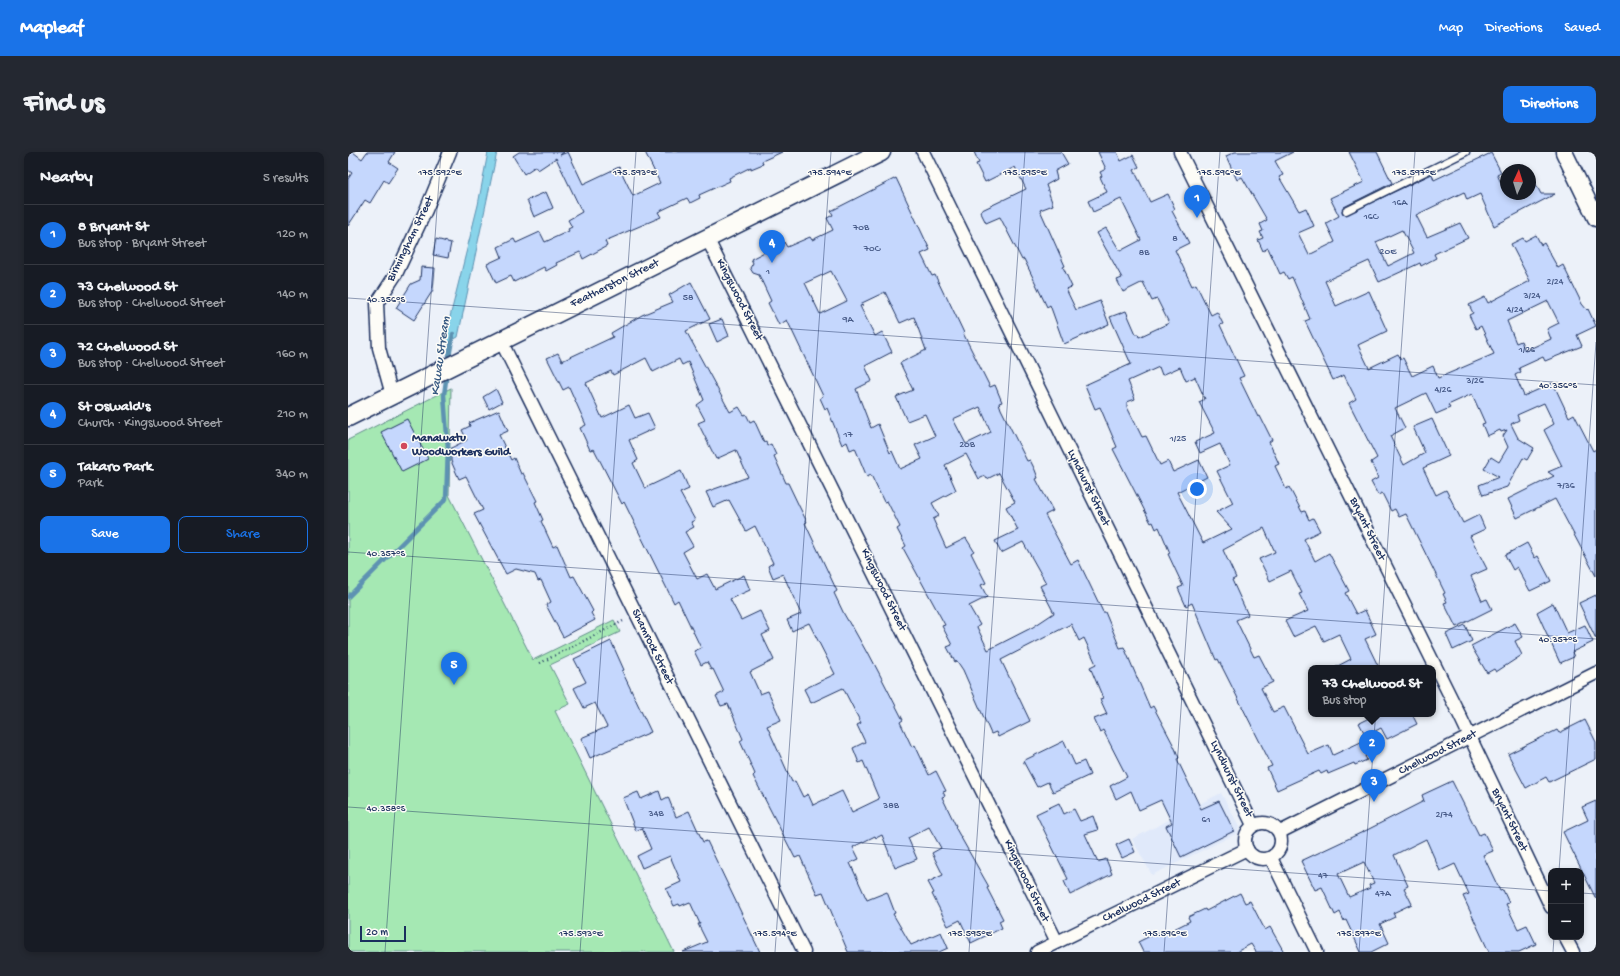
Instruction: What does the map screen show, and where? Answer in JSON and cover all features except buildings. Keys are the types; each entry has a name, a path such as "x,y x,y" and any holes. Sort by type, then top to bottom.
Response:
{"main road":[{"name":"Featherston Street","path":"348,417 882,152"}],"street":[{"name":"Birmingham Street","path":"392,395 379,348 377,303 396,274 426,210 450,152"},
{"name":"Lyndhurst Street","path":"923,152 1253,825"},
{"name":"Bryant Street","path":"1180,152 1434,665"},
{"path":"1564,152 1596,218"},
{"name":"Kingswood Street","path":"707,238 1057,942"},
{"name":"Shamrock Street","path":"501,341 804,952"},
{"name":"Bryant Street","path":"1436,668 1550,904"},
{"name":"Chelwood Street","path":"1280,832 1596,673"},
{"path":"1263,822 1273,824 1280,832 1282,842 1279,851 1271,858 1262,859 1253,856 1247,849 1245,840 1247,831 1253,825 1263,822"},
{"name":"Chelwood Street","path":"1037,952 1247,849"},
{"path":"1271,858 1317,952"},
{"path":"1567,940 1573,952"}],"lane":[{"path":"1346,211 1466,152"}],"path":[{"path":"540,663 636,614"}],"shaded area":[{"path":"1221,793 1239,826 1238,833 1152,875 1132,839"}],"green space":[{"path":"451,388 449,495 533,660 614,620 620,632 550,665 570,704 555,711 674,952 348,952 348,440"}],"water":[{"path":"488,152 497,152 458,337 443,345 478,205"}],"waterway":[{"name":"Kawau Stream","path":"448,362 453,334"},
{"name":"Kawau Stream","path":"348,597 446,499 448,449 444,395 447,373"}],"place":[{"name":"8 Bryant St","path":"1197,218"},
{"name":"St Oswald's","path":"772,263"},
{"name":"Manawatu Woodworkers Guild","path":"404,446"},
{"name":"Takaro Park","path":"454,685"},
{"name":"73 Chelwood St","path":"1372,763"},
{"name":"72 Chelwood St","path":"1374,802"}]}
